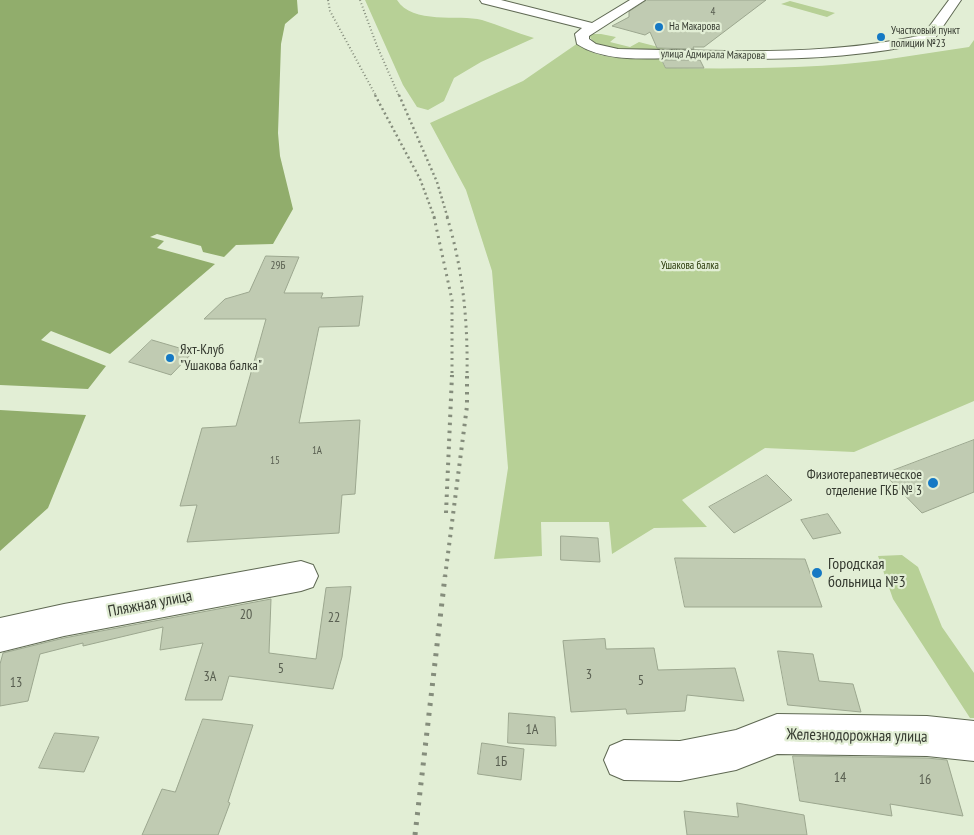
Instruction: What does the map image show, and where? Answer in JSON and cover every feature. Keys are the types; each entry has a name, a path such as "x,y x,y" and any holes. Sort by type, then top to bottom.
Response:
{"street":[{"path":"486,0 592,27 639,0"},
{"name":"улица Адмирала Макарова","path":"592,27 582,34 582,41 591,47 610,52 776,56 897,45 923,40 928,38 955,0"},
{"name":"Пляжная улица","path":"0,635 64,620 301,576"},
{"name":"Железнодорожная улица","path":"624,760 680,761 736,750 777,734 927,736 974,741"}],"green space":[{"path":"365,0 397,0 404,8 413,13 424,16 482,20 534,38 481,62 454,78 444,101 428,110 417,107 403,85"},
{"path":"790,1 835,13 827,17 781,4"},
{"path":"588,34 616,37 610,42 630,47 639,42 674,51 625,52 594,43"},
{"name":"Ушакова балка","path":"974,40 974,401 854,452 765,448 682,500 707,527 654,528 612,554 609,522 541,522 542,556 494,559 508,468 492,271 466,190 430,123 523,81 578,43 585,49 605,56 628,59 660,59 666,68 747,68 802,67 883,60 969,47"},
{"path":"902,555 918,567 942,627 974,673 974,718 970,718 893,599 878,556"}],"shaded area":[{"path":"0,0 297,0 298,13 285,24 281,44 278,133 280,156 293,209 273,244 236,245 224,257 203,252 201,246 157,234 150,237 164,241 157,248 215,264 110,354 51,331 41,340 106,366 88,389 0,385"},
{"path":"0,410 86,415 48,508 0,551"}],"building":[{"path":"647,0 766,0 704,47 693,47 694,49 657,48 650,32 645,35 612,26 629,17 629,12"},
{"path":"662,60 700,60 704,68 666,68"},
{"path":"266,256 299,257 284,293 323,293 321,298 363,296 359,326 319,327 299,423 360,420 355,494 342,495 339,533 187,542 197,505 180,506 202,428 236,426 266,319 204,319 225,299 249,292"},
{"path":"152,340 193,352 171,375 129,362"},
{"name":"Физиотерапевтическое отделение ГКБ № 3","path":"974,440 974,492 922,513 884,474"},
{"path":"767,475 792,500 734,533 709,507"},
{"path":"828,514 841,533 813,539 801,520"},
{"path":"561,536 598,538 600,562 561,560"},
{"path":"675,558 805,559 822,607 685,607"},
{"path":"351,587 342,657 333,689 229,676 222,700 185,700 203,643 160,650 163,627 83,646 83,643 40,654 28,701 0,706 0,664 3,653 64,638 271,599 269,653 316,659 326,588"},
{"path":"605,639 606,649 654,648 658,670 735,668 744,701 687,695 685,711 627,714 626,709 571,712 563,641"},
{"path":"778,651 813,654 819,681 853,684 861,712 788,705"},
{"path":"509,713 555,717 556,746 508,743"},
{"path":"203,719 253,725 228,802 230,803 218,835 142,835 162,789 175,792"},
{"path":"55,733 99,737 84,772 39,768"},
{"path":"482,743 524,749 521,780 478,774"},
{"path":"793,756 947,760 963,816 890,804 892,816 800,801"},
{"path":"737,803 804,815 807,835 687,835 684,811 738,817"}],"railway":[{"path":"328,0 330,11 376,96"},
{"path":"360,0 377,46 399,96"},
{"path":"375,95 420,179 435,219"},
{"path":"399,95 437,182 448,219"},
{"path":"434,217 452,300 452,375"},
{"path":"445,577 467,406 467,336 461,276 447,217"},
{"path":"446,513 452,375"},
{"path":"415,835 445,576"}],"place":[{"name":"На Макарова","path":"659,27"},
{"name":"Участковый пункт полиции №23","path":"881,37"},
{"name":"Яхт-Клуб \"Ушакова балка\"","path":"170,358"},
{"name":"Физиотерапевтическое отделение ГКБ № 3","path":"933,483"},
{"name":"Городская больница №3","path":"817,573"}]}
